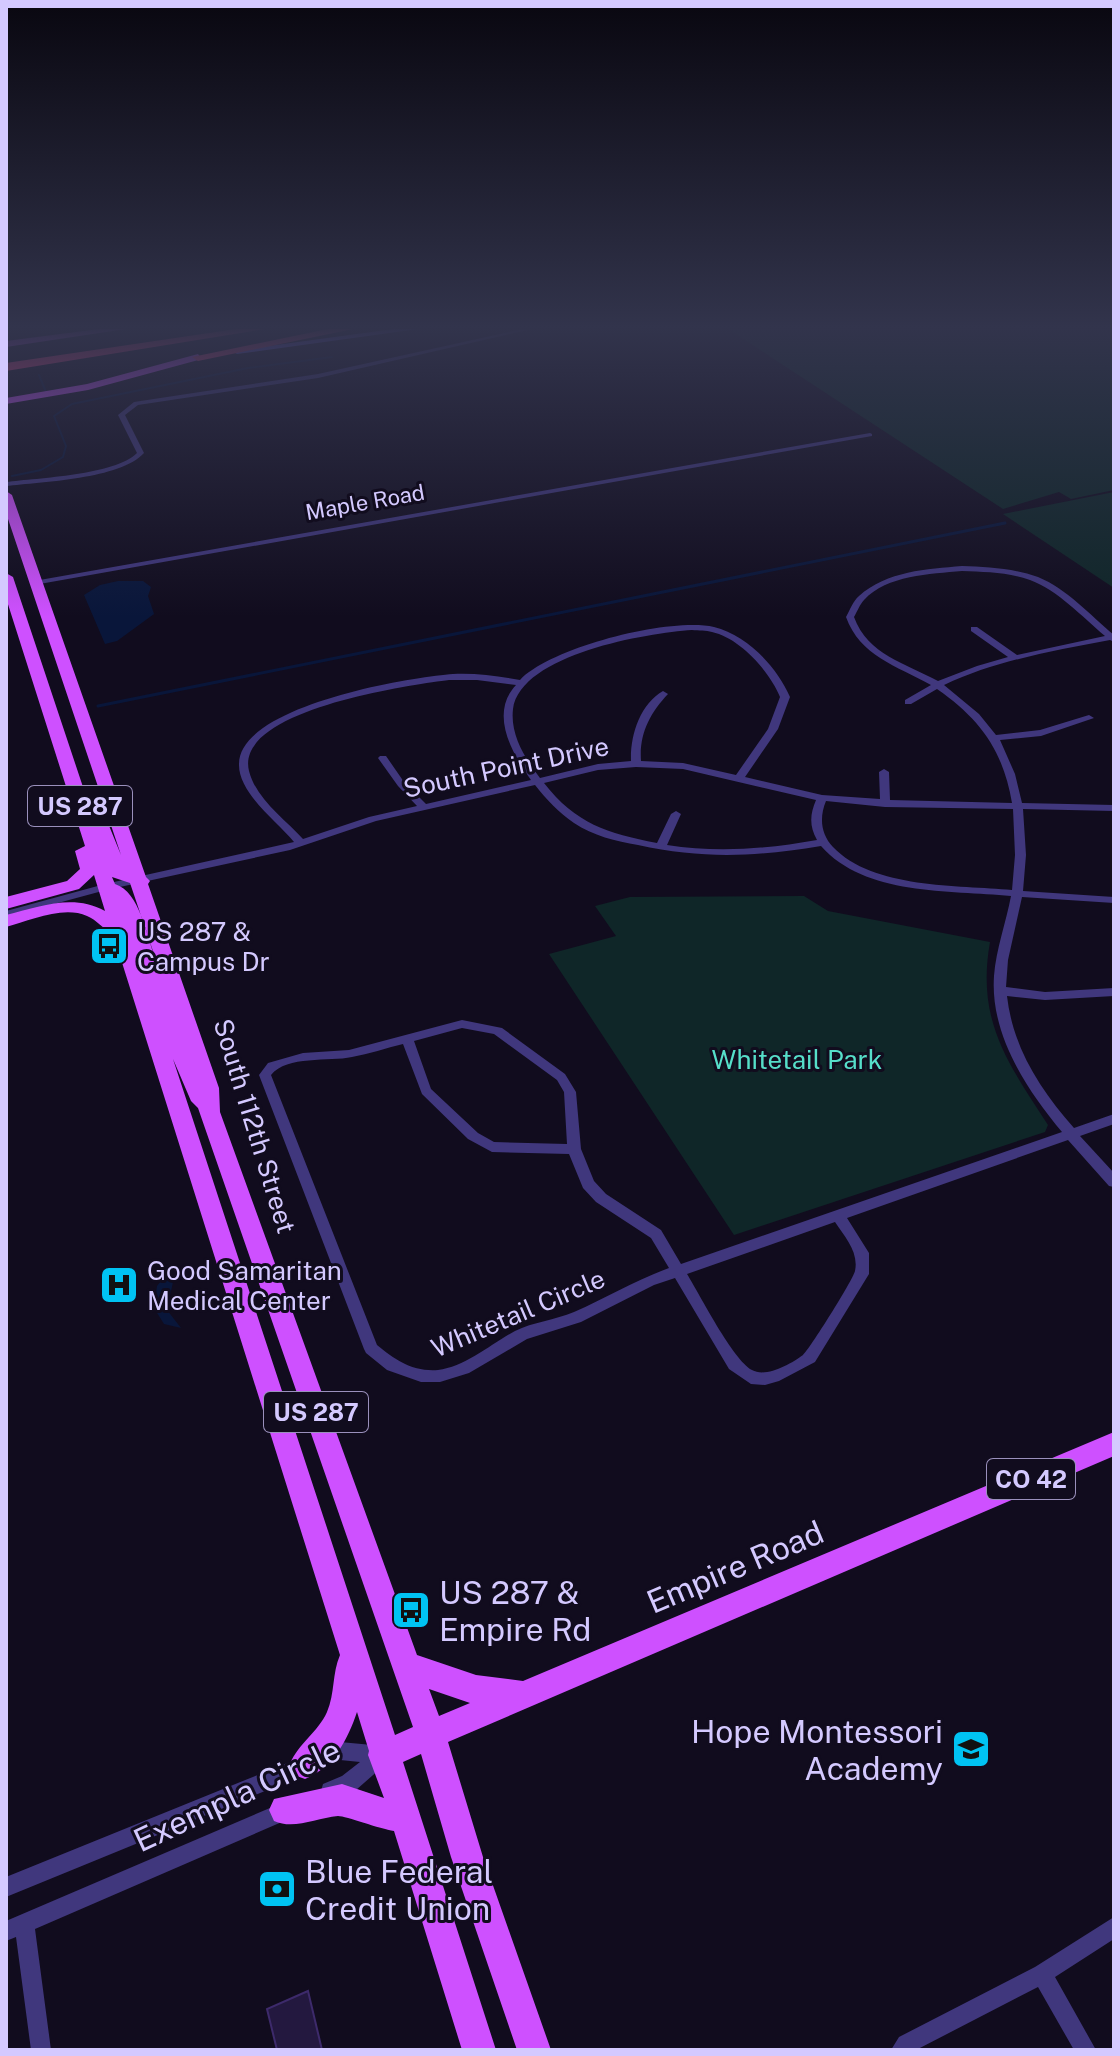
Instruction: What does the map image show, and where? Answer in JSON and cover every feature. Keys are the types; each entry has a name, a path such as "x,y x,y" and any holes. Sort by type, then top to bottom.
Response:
{"main road":[{"name":"South 112th Street","path":"6,495 34,583 141,881 209,1088 209,1112 431,1735 467,1857 534,2050"},
{"name":"Maple Road","path":"8,582 34,583"},
{"name":"US 287","path":"8,582 296,1470 383,1755 479,2050"},
{"path":"6,903 73,885 89,870 51,731 56,725 64,728 68,736 119,874 141,881"},
{"path":"105,887 118,891 125,901 178,1048 209,1112"},
{"path":"6,921 81,906 100,912 120,933"},
{"name":"Empire Road","path":"383,1755 1114,1444"},
{"path":"305,1764 330,1740 344,1718 352,1656"},
{"path":"406,1666 476,1690 525,1696"},
{"path":"285,1810 342,1800 371,1812 404,1817"}],"street":[{"path":"6,484 117,467 136,461 141,453 126,425"},
{"name":"Maple Road","path":"34,583 870,435"},
{"path":"1112,638 1056,591 1015,572 972,567 881,585 861,597 852,608 852,627 869,647 938,686 971,712 994,738 1003,754 1022,831 1017,893 1002,959 1000,991 1006,1024 1019,1057 1044,1099 1114,1182"},
{"path":"740,777 773,729 785,697 777,680 720,631 684,628 585,647 550,662 522,683 511,700 509,730 518,754 538,780 580,823 613,837 715,856 745,855 823,842"},
{"path":"974,629 1016,658"},
{"path":"908,702 938,686 1016,658 1112,638"},
{"path":"301,843 250,785 244,772 247,749 267,728 321,704 421,682 464,677 522,683"},
{"path":"636,764 639,734 656,699 663,694"},
{"path":"994,738 1041,733 1089,718"},
{"path":"383,758 401,784 424,807"},
{"name":"South Point Drive","path":"6,914 105,887 301,843 373,819 538,780 636,764 683,766 822,798 885,804 1114,808"},
{"path":"884,772 885,804"},
{"path":"822,798 815,815 816,830 823,842 850,865 882,878 1114,900"},
{"path":"660,848 676,814"},
{"path":"1000,991 1058,996 1114,992"},
{"name":"Whitetail Circle","path":"680,1270 656,1234 601,1198 588,1184 574,1149 567,1086 543,1061 491,1027 462,1024 349,1054 303,1057 272,1066 265,1075 371,1349 396,1368 421,1376 440,1376 464,1368 523,1334 576,1318 680,1270 1114,1119"},
{"path":"407,1039 426,1091 473,1136 492,1147 574,1149"},
{"path":"680,1270 739,1370 751,1378 765,1379 779,1375 810,1358 862,1274 862,1253 838,1215"},
{"name":"Exempla Circle","path":"6,1887 340,1751 383,1755"},
{"name":"Exempla Circle","path":"15,1927 349,1783 383,1755"},
{"path":"15,1927 41,2050"},
{"path":"901,2050 906,2044 1042,1974 1114,1927"},
{"path":"1042,1974 1086,2050"}],"green space":[{"path":"875,425 1114,425 1114,490 1071,499 1059,492 1003,509"},
{"path":"1114,492 1114,588 1003,514"},
{"name":"Whitetail Park","path":"804,896 828,911 990,942 987,970 992,1018 1008,1061 1048,1125 1045,1132 734,1235 549,954 616,936 595,906 630,897"}],"water":[{"path":"143,581 151,587 148,596 154,614 117,641 105,644 84,595 100,585"},
{"path":"169,1271 173,1282 167,1310 181,1328 164,1324 154,1308 157,1286"}],"building":[{"path":"308,1991 322,2050 277,2050 267,2009"}],"waterway":[{"path":"12,476 41,470 63,457 66,446 58,425"},
{"path":"98,706 1005,523 996,525"}],"place":[{"name":"US 287 & Campus Dr","path":"109,946"},
{"name":"Good Samaritan Medical Center","path":"119,1285"},
{"name":"US 287 & Empire Rd","path":"411,1610"},
{"name":"Hope Montessori Academy","path":"971,1749"},
{"name":"Blue Federal Credit Union","path":"277,1889"}]}
